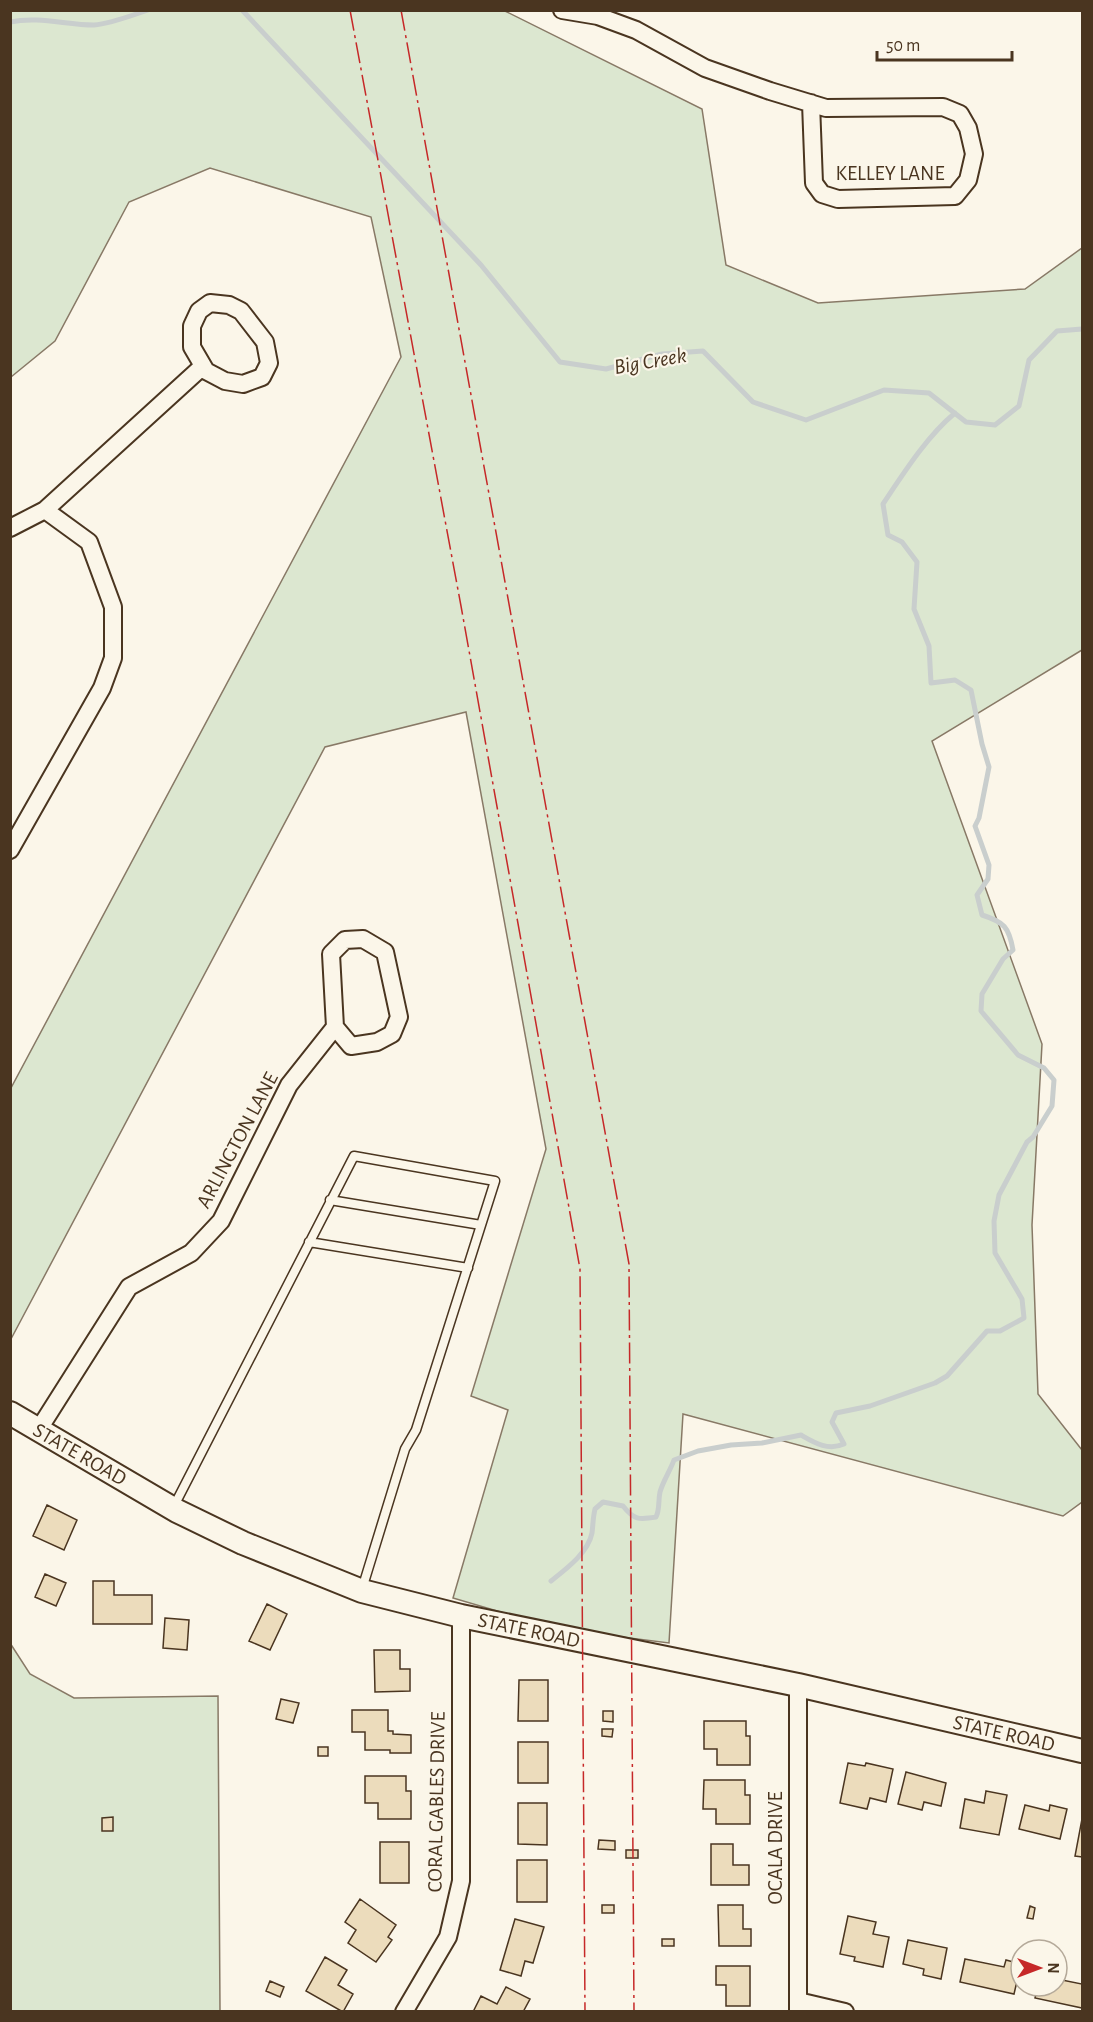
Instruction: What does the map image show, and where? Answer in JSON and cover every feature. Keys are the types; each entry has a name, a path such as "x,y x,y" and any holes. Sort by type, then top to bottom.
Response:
{"main road":[{"name":"STATE ROAD","path":"10,1413 172,1508 243,1543 362,1591 461,1616 798,1685 1083,1751"}],"street":[{"name":"KELLEY LANE","path":"562,10 598,16 636,30 705,68 811,103 826,108 943,107 960,114 968,128 974,154 968,180 955,196 838,199 822,194 814,183 811,103"},
{"path":"210,303 229,304 241,311 266,342 269,363 262,377 243,384 225,381 206,371 203,366 192,347 192,326 199,311 210,303"},
{"path":"10,528 45,510 203,366"},
{"path":"10,850 102,688 113,658 113,607 89,542 45,510"},
{"path":"363,939 385,952 399,1017 392,1034 377,1042 351,1046 335,1028 331,954 345,940 363,939"},
{"name":"ARLINGTON LANE","path":"39,1429 129,1287 191,1254 221,1221 289,1085 335,1028"},
{"name":"CORAL GABLES DRIVE","path":"404,2012 448,1937 461,1881 461,1616"},
{"name":"OCALA DRIVE","path":"798,1685 798,2006"},
{"path":"798,2006 845,2012"}],"lane":[{"path":"172,1508 354,1156 495,1181 416,1430 405,1449 362,1591"},
{"path":"330,1200 481,1225"},
{"path":"309,1242 468,1268"}],"green space":[{"path":"11,11 505,11 702,109 726,265 818,303 1025,289 1082,248 1082,650 932,741 1042,1044 1032,1225 1038,1394 1082,1450 1082,1502 1063,1516 683,1414 669,1643 558,1629 453,1598 508,1410 471,1396 546,1149 466,712 325,747 11,1339 11,1088 401,357 371,217 210,168 129,202 55,341 11,377"},
{"path":"10,1643 30,1674 74,1698 218,1696 220,2011 11,2011"}],"building":[{"path":"47,1505 77,1520 64,1550 33,1536"},
{"path":"45,1574 66,1583 56,1606 35,1597"},
{"path":"93,1581 114,1581 114,1595 152,1595 152,1624 93,1624"},
{"path":"267,1604 287,1614 270,1650 249,1641"},
{"path":"165,1618 189,1620 187,1650 163,1648"},
{"path":"374,1650 400,1650 400,1669 410,1669 410,1691 375,1692"},
{"path":"519,1680 548,1680 548,1721 518,1721"},
{"path":"281,1699 299,1703 293,1723 276,1719"},
{"path":"352,1710 388,1710 388,1731 393,1731 393,1734 411,1735 411,1753 365,1750 365,1732 352,1732"},
{"path":"603,1711 613,1711 613,1722 603,1721"},
{"path":"704,1721 746,1721 746,1736 750,1736 750,1765 717,1765 717,1749 704,1749"},
{"path":"602,1729 613,1729 612,1737 602,1736"},
{"path":"518,1742 548,1742 548,1783 518,1783"},
{"path":"318,1747 328,1747 328,1756 318,1756"},
{"path":"848,1763 865,1766 866,1763 893,1769 886,1802 870,1798 867,1809 840,1803"},
{"path":"906,1772 946,1783 941,1806 924,1802 922,1810 898,1804"},
{"path":"365,1776 406,1776 406,1791 411,1791 411,1819 378,1819 378,1803 365,1803"},
{"path":"704,1780 745,1780 745,1795 750,1795 750,1824 716,1824 716,1809 703,1809"},
{"path":"986,1791 1007,1795 999,1835 960,1828 965,1799 984,1803"},
{"path":"518,1803 547,1803 547,1845 518,1844"},
{"path":"1025,1805 1049,1811 1050,1805 1067,1809 1060,1839 1019,1829"},
{"path":"113,1817 113,1831 102,1831 102,1818"},
{"path":"1082,1819 1082,1857 1075,1856"},
{"path":"599,1840 615,1841 615,1850 598,1849"},
{"path":"380,1842 409,1842 409,1883 380,1883"},
{"path":"711,1844 733,1844 733,1865 749,1865 749,1885 711,1885"},
{"path":"626,1850 638,1850 638,1858 626,1858"},
{"path":"517,1860 547,1860 547,1902 517,1902"},
{"path":"360,1899 396,1925 388,1937 392,1940 376,1962 348,1943 356,1930 345,1922"},
{"path":"602,1905 614,1905 614,1913 602,1913"},
{"path":"718,1905 743,1905 743,1929 751,1929 751,1946 719,1946"},
{"path":"1030,1906 1035,1908 1033,1919 1027,1918"},
{"path":"848,1916 876,1922 873,1934 889,1937 883,1967 854,1961 855,1957 840,1954"},
{"path":"515,1919 544,1927 533,1963 525,1961 521,1976 500,1970"},
{"path":"662,1939 674,1939 674,1946 662,1946"},
{"path":"908,1940 947,1948 941,1979 923,1975 924,1969 903,1964"},
{"path":"325,1957 347,1970 338,1985 353,1994 343,2012 306,1991"},
{"path":"965,1959 1004,1967 1006,1960 1009,1961 1009,1993 960,1982"},
{"path":"716,1966 750,1966 750,2006 726,2006 726,1985 716,1985"},
{"path":"270,1981 284,1987 280,1997 266,1991"},
{"path":"1069,1981 1082,1984 1082,2008 1035,1998 1069,1998"},
{"path":"506,1987 530,1999 523,2012 473,2012 481,1996 497,2004"}],"waterway":[{"path":"10,22 42,20 94,25 148,10"},
{"name":"Big Creek","path":"242,10 481,265 560,362 606,369 662,354 703,351 753,402 806,420 884,390 929,393 966,422 995,425 1019,406 1029,360 1057,331 1082,329"},
{"path":"551,1581 576,1560 586,1547 592,1533 595,1509 603,1502 623,1506 637,1518 656,1517 660,1492 674,1460 698,1451 731,1445 762,1443 801,1435 827,1446 844,1444 832,1422 836,1413 870,1406 935,1383 947,1376 987,1331 1000,1331 1024,1318 1022,1299 995,1253 994,1221 999,1195 1027,1142 1033,1137 1052,1106 1054,1080 1044,1068 1018,1055 981,1011 982,994 1003,959 1013,950 1010,936 1004,927 996,920 982,915 977,895 988,879 989,865 975,826 979,818 989,767 971,690 955,680 931,683 929,646 914,609 917,562 902,542 888,535 883,504 925,444 955,413"}],"power":[{"path":"350,10 461,606 580,1269 585,2012"},
{"path":"401,10 629,1264 634,2012"}]}
